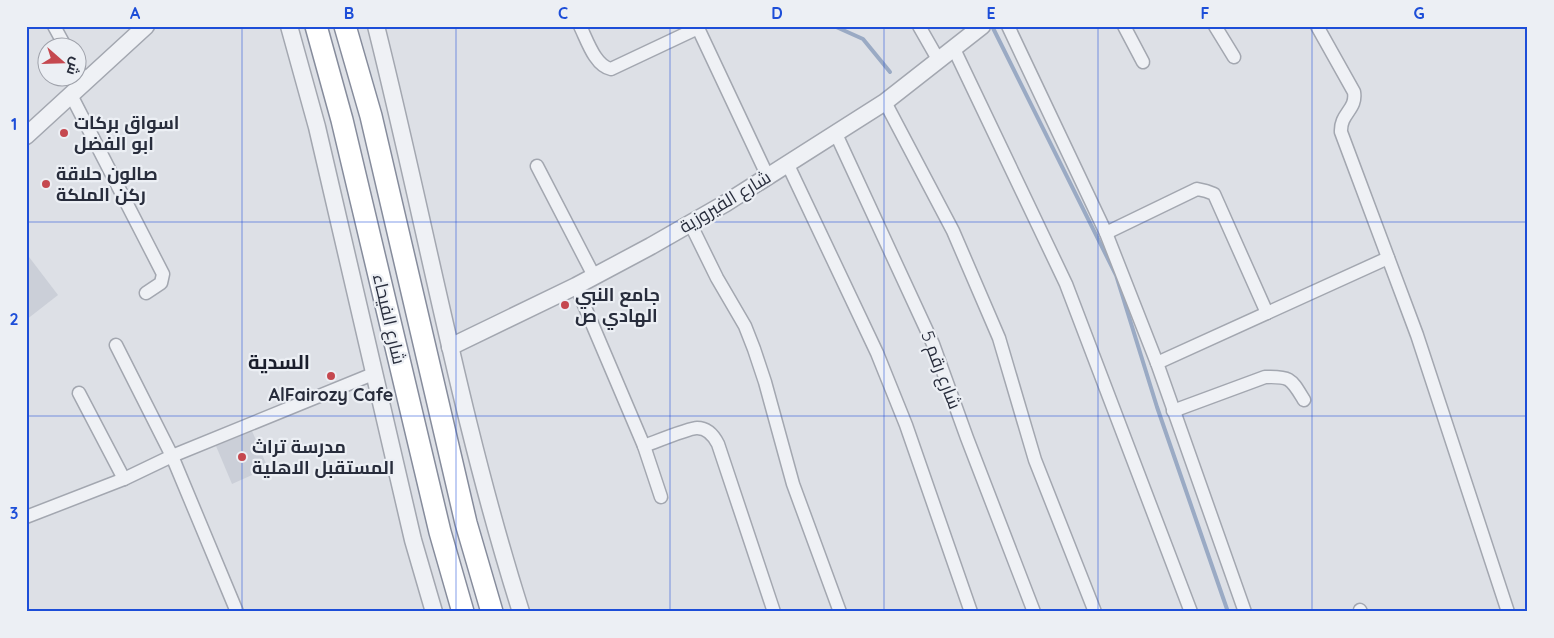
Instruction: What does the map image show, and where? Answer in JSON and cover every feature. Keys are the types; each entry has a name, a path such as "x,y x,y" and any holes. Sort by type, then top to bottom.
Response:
{"highway":[{"name":"شارع الفيحاء","path":"316,26 342,120 440,532 463,612"},
{"name":"شارع الفيحاء","path":"345,26 371,116 466,523 492,612"},
{"path":"394,343 422,336"}],"street":[{"path":"54,26 61,38"},
{"path":"88,71 146,26"},
{"path":"289,26 317,127 413,540 434,612"},
{"path":"376,26 397,109 450,347 492,517 521,612"},
{"path":"580,26 599,62 606,68 611,69 697,27 768,177"},
{"path":"919,26 939,61"},
{"name":"شارع الفيروزية","path":"450,347 576,286 651,246 768,177 885,102 982,26"},
{"path":"1008,26 1106,233 1157,363 1245,612"},
{"path":"1124,26 1143,62"},
{"path":"1215,26 1234,57"},
{"path":"1317,26 1354,92 1355,98 1352,106 1340,124 1341,132 1417,335 1508,612"},
{"path":"954,49 1066,284 1191,612"},
{"path":"26,136 71,95 75,88"},
{"path":"71,95 163,274 161,283 146,293"},
{"path":"885,102 953,231 999,338 1035,460 1095,612"},
{"path":"371,116 397,109"},
{"path":"317,127 342,120"},
{"name":"شارع رقم 5","path":"836,134 933,344 1034,612"},
{"path":"788,164 877,353 906,425 971,612"},
{"path":"537,166 594,276"},
{"path":"1106,233 1197,189 1214,194 1266,313"},
{"path":"690,223 718,278 741,317 754,349 768,390 793,484 840,612"},
{"path":"1157,363 1388,258"},
{"path":"576,286 644,446 661,497"},
{"path":"116,345 172,456 237,612"},
{"path":"26,518 124,479 172,456 373,374"},
{"path":"1174,412 1265,377 1280,376 1293,381 1304,400"},
{"path":"79,393 124,479"},
{"path":"644,446 697,428 706,430 713,436 718,444 774,612"},
{"path":"466,523 492,517"},
{"path":"413,540 440,532"}],"shaded area":[{"path":"26,253 58,295 26,320"},
{"name":"مدرسة تراث المستقبل الاهلية","path":"252,431 268,468 232,484 216,446"}],"waterway":[{"path":"834,26 863,39 890,72"},
{"path":"992,26 1116,275 1157,407 1228,612"}],"place":[{"name":"اسواق بركات ابو الفضل","path":"64,133"},
{"name":"صالون حلاقة ركن الملكة","path":"46,184"},
{"name":"جامع النبي الهادي ص","path":"565,305"},
{"name":"AlFairozy Cafe","path":"331,376"},
{"name":"مدرسة تراث المستقبل الاهلية","path":"242,457"}],"district":[{"name":"السدية","path":"279,362"}]}
